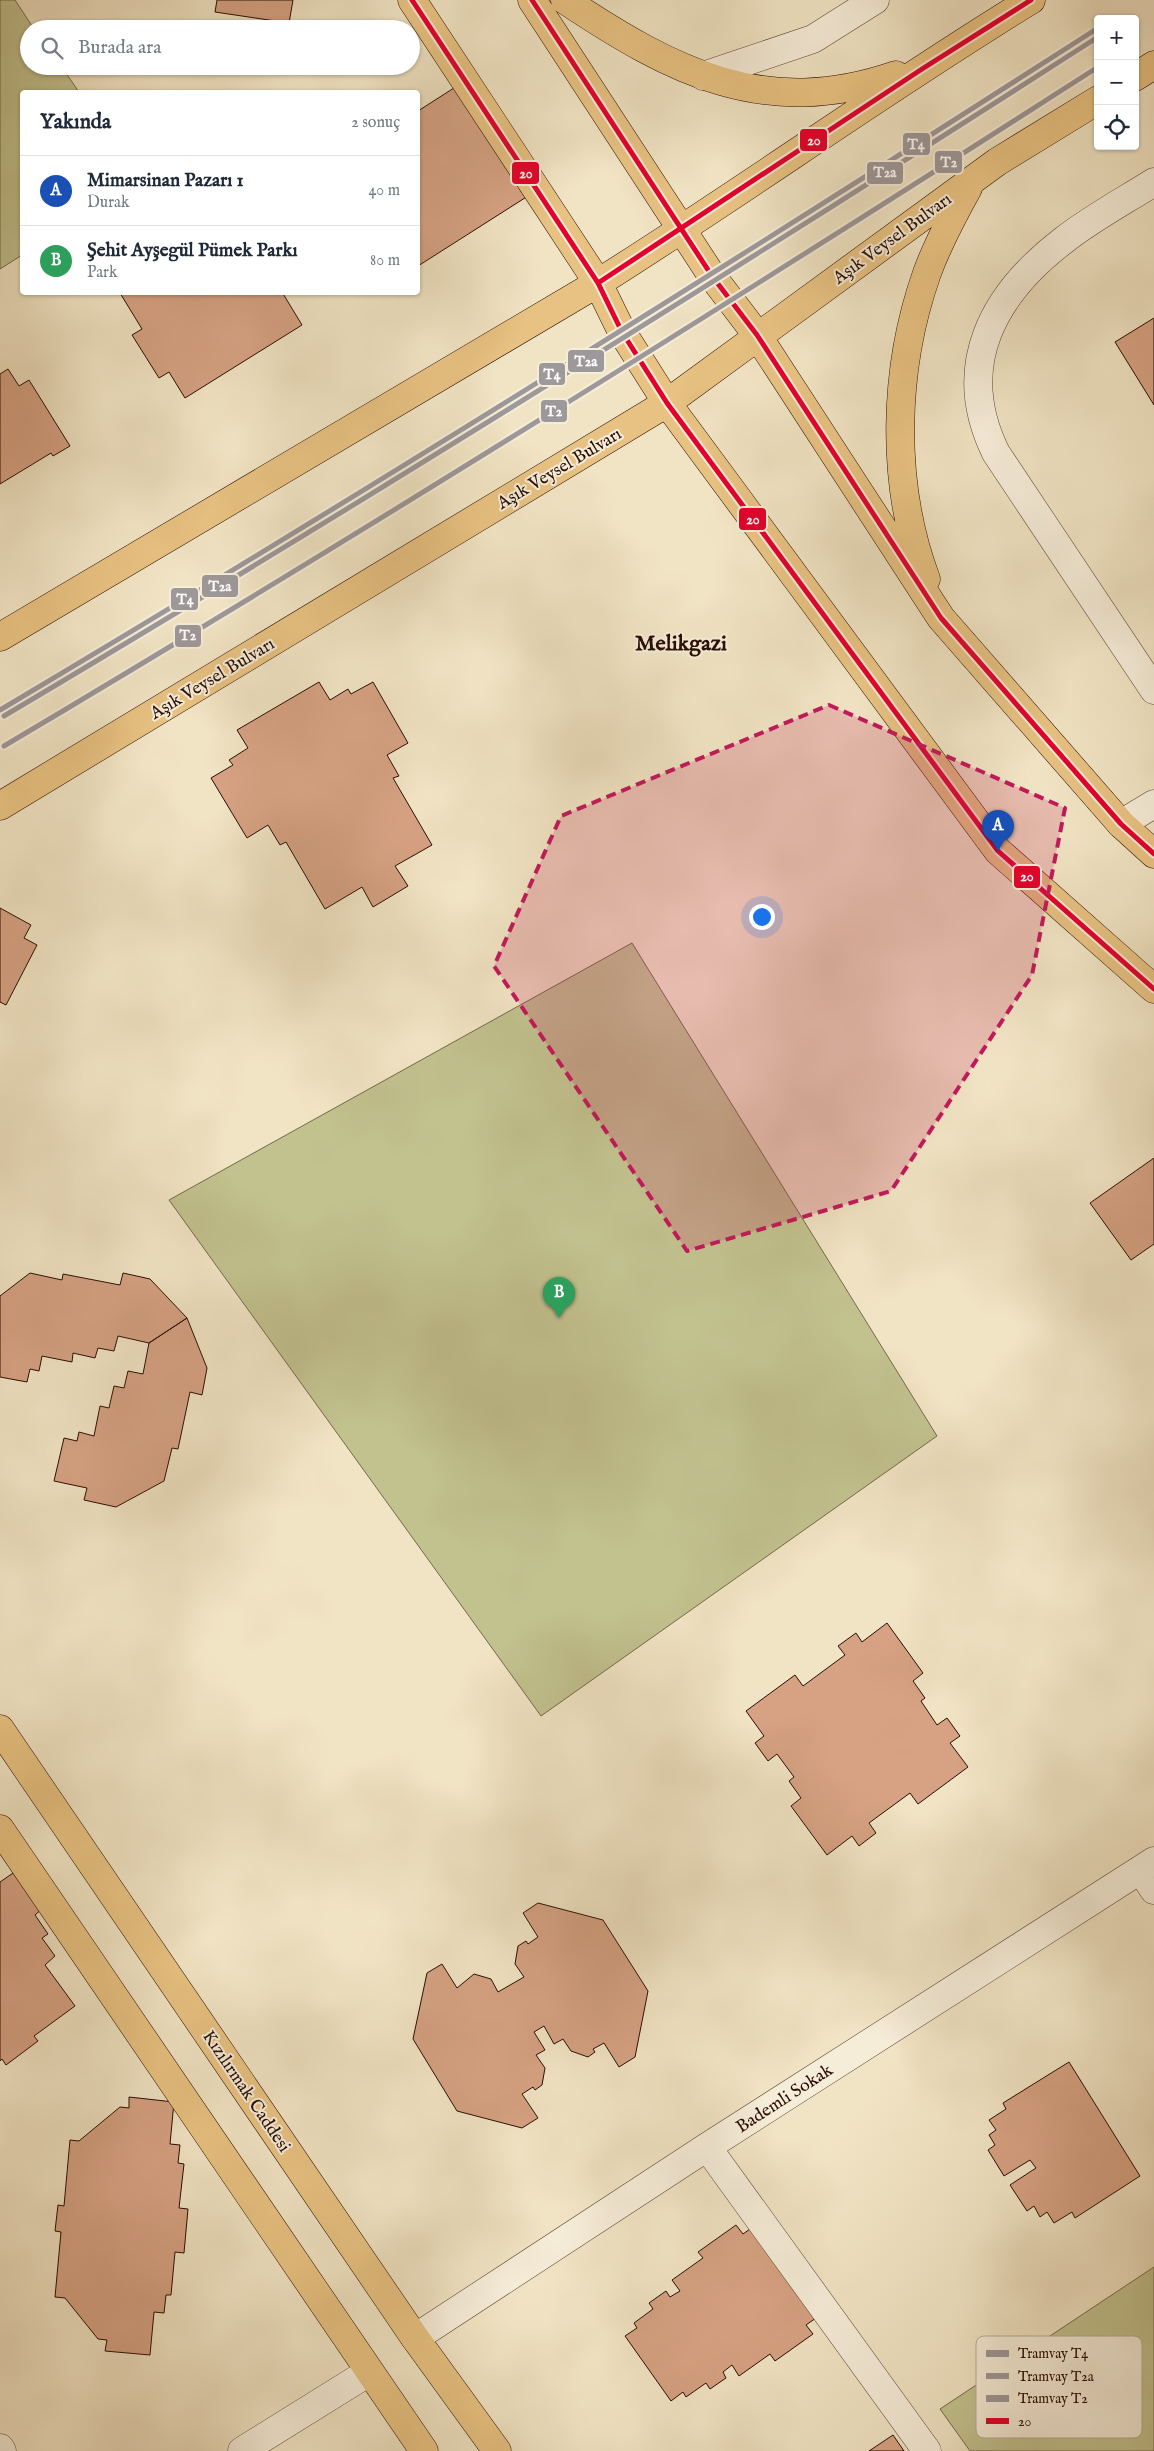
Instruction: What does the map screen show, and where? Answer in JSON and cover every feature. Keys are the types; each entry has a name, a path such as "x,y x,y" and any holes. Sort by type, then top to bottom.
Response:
{"main road":[{"path":"412,0 598,283 622,332 667,403 998,851 1154,989"},
{"path":"532,0 712,276 757,335 941,618 1121,824 1154,854"},
{"path":"565,0 681,68 721,82 763,91 800,93 836,91 871,84 906,72 938,56"},
{"path":"0,637 598,283 683,230 938,56 1031,0"},
{"path":"1139,75 1154,66"},
{"name":"Aşık Veysel Bulvarı","path":"0,806 667,403 757,335 972,180 1094,102"},
{"path":"941,618 924,571 910,523 903,474 901,424 904,374 913,323 927,273 947,226 972,180"},
{"name":"Kızılırmak Caddesi","path":"0,1729 415,2338 497,2451"},
{"path":"0,1829 424,2451"}],"street":[{"path":"704,76 813,39 876,0"},
{"path":"1154,182 1066,238 1041,259 1019,283 987,333 980,360 977,388 982,418 996,453 1154,690"},
{"path":"1121,824 1154,804"},
{"name":"Bademli Sokak","path":"415,2338 707,2147 1150,1874"},
{"path":"707,2147 927,2451"},
{"path":"242,2451 369,2372"}],"highlighted area":[{"path":"829,705 1065,808 1032,975 891,1191 687,1251 494,966 561,816"}],"green space":[{"path":"0,0 15,0 28,20 20,20 20,75 67,75 78,90 20,90 20,256 0,269"},
{"path":"632,943 937,1436 541,1716 169,1200"},
{"path":"1154,2267 1154,2451 970,2451 940,2409 976,2385 976,2438 1142,2438 1142,2336 1050,2336"}],"building":[{"path":"217,0 293,0 290,20 269,20 215,12"},
{"path":"457,86 528,196 420,265 420,110"},
{"path":"121,295 284,295 302,325 185,398 169,372 159,378 132,335 142,329"},
{"path":"1154,318 1154,405 1115,342"},
{"path":"8,369 19,386 29,380 70,446 53,456 51,453 0,484 0,374"},
{"path":"319,682 330,700 348,689 351,694 373,682 408,743 387,755 399,776 393,778 432,845 395,866 408,886 373,907 362,887 325,909 286,842 280,845 268,825 247,838 211,778 233,765 229,760 248,748 237,730"},
{"path":"0,908 31,925 24,938 37,945 6,1005 0,1002"},
{"path":"1154,1158 1154,1244 1131,1260 1090,1203"},
{"path":"30,1273 62,1280 63,1274 120,1285 123,1273 150,1279 187,1318 149,1343 118,1336 114,1351 98,1348 95,1358 73,1353 72,1362 42,1356 39,1371 30,1369 27,1382 0,1377 0,1296"},
{"path":"187,1318 207,1368 202,1395 190,1392 178,1449 172,1448 164,1481 116,1507 84,1500 87,1488 54,1481 64,1438 77,1441 79,1432 94,1436 100,1406 109,1408 114,1386 124,1388 128,1371 143,1374 149,1343"},
{"path":"887,1623 923,1673 913,1681 925,1698 921,1701 937,1725 947,1718 960,1736 950,1743 968,1767 918,1804 910,1793 869,1823 876,1833 859,1846 852,1836 827,1855 791,1806 801,1798 789,1781 794,1777 777,1754 768,1761 755,1743 764,1736 746,1711 795,1675 803,1686 845,1655 838,1646 856,1633 862,1642"},
{"path":"16,1871 43,1908 35,1915 48,1934 42,1938 55,1956 45,1965 75,2006 34,2036 38,2041 6,2065 2,2059 0,2061 0,1882"},
{"path":"538,1903 603,1920 648,1991 635,2057 619,2067 604,2043 593,2049 595,2052 588,2057 571,2051 563,2039 554,2044 544,2026 534,2032 545,2050 536,2055 545,2068 542,2085 535,2090 533,2087 522,2094 538,2118 522,2128 457,2111 413,2039 427,1973 442,1964 457,1988 474,1974 491,1979 498,1992 524,1977 515,1964 518,1946 526,1941 528,1944 538,1937 523,1913"},
{"path":"1069,2062 1140,2176 1075,2218 1072,2212 1054,2223 1047,2212 1040,2217 1034,2206 1027,2211 1010,2185 1036,2168 1030,2160 1004,2176 988,2150 995,2145 989,2135 996,2130 989,2120 1006,2109 1003,2103"},
{"path":"129,2097 174,2102 170,2144 180,2145 178,2163 184,2164 179,2208 188,2209 184,2253 175,2252 171,2295 166,2295 164,2313 154,2312 150,2355 105,2351 107,2340 98,2339 65,2298 55,2297 61,2232 55,2231 58,2205 64,2206 70,2140 79,2141 120,2107 129,2108"},
{"path":"760,2222 823,2313 806,2325 813,2334 775,2361 770,2354 739,2376 732,2365 723,2372 726,2378 710,2389 706,2383 686,2397 683,2392 671,2401 625,2336 637,2328 634,2323 653,2309 649,2303 666,2291 670,2297 680,2291 672,2280 703,2258 698,2252 736,2225 743,2234"},
{"path":"893,2435 904,2451 869,2451"}],"tram line":[{"name":"T4","path":"0,710 552,374 1094,31"},
{"name":"T2a","path":"4,716 280,550 554,381 1094,40"},
{"name":"T2","path":"4,746 280,580 554,411 1094,70"}],"transit line":[{"name":"20","path":"412,0 598,283 622,332 667,403 998,851 1154,989"},
{"name":"20","path":"532,0 712,276 757,335 941,618 1121,824 1154,854"},
{"name":"20","path":"598,283 922,69 1031,0"}],"place":[{"name":"Mimarsinan Pazarı 1","path":"998,851"},
{"name":"Şehit Ayşegül Pümek Parkı","path":"559,1318"}],"district":[{"name":"Melikgazi","path":"681,642"}]}
